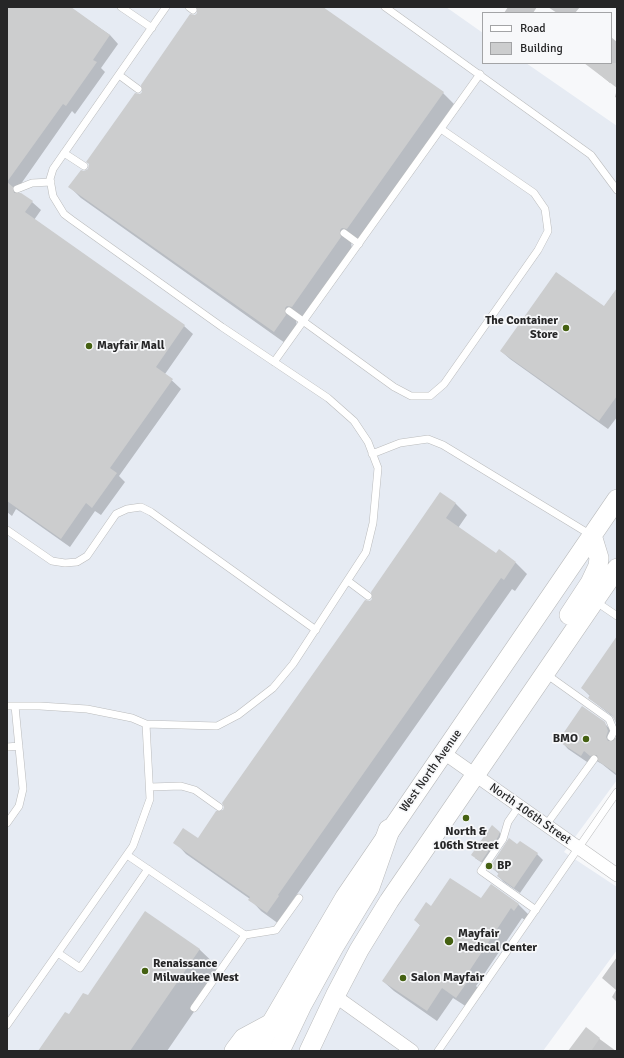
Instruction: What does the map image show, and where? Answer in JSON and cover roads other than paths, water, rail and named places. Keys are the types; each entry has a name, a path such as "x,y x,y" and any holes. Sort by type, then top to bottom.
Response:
{"main road":[{"name":"West North Avenue","path":"258,1051 270,1025 341,903 389,830 444,753 617,499"},
{"path":"507,728 535,665 590,583 599,558 592,535"},
{"path":"309,1051 359,950 389,900 617,568"},
{"path":"279,1051 301,1005 369,886 389,830"},
{"path":"235,1051 244,1039 270,1025"}],"street":[{"name":"North 106th Street","path":"444,753 617,875"},
{"path":"335,996 412,1051"}],"lane":[{"path":"121,7 152,28"},
{"path":"7,706 40,706 87,710 132,718 146,724 217,726 238,715 273,688 293,664 366,552 373,523 378,468 368,442 354,421 328,398 274,362 64,214 53,196 51,182 53,169 166,7"},
{"path":"385,7 591,155 617,190"},
{"path":"274,362 480,74"},
{"path":"119,75 138,88"},
{"path":"289,311 394,387 411,396 430,396 444,384 538,250 548,231 545,209 534,193 441,129"},
{"path":"64,153 84,166"},
{"path":"17,189 32,183 51,182"},
{"path":"344,233 359,244"},
{"path":"372,454 400,443 428,439 443,445 592,535"},
{"path":"7,530 52,561 64,563 77,562 87,556 116,514 127,508 141,507 151,512 316,630"},
{"path":"348,581 368,596"},
{"path":"595,600 617,616"},
{"path":"544,673 609,719 614,731 611,737"},
{"path":"7,823 19,806 23,789 15,706"},
{"path":"7,1025 133,846 150,798 146,724"},
{"path":"7,747 19,746"},
{"path":"546,826 594,759"},
{"path":"150,787 181,786 195,790 219,807"},
{"path":"438,1051 617,792"},
{"path":"519,806 508,822 503,839 481,871 536,910"},
{"path":"127,855 245,935 276,930 299,898"},
{"path":"58,953 80,968 148,870"},
{"path":"194,1008 245,935"}],"place":[{"name":"The Container Store","path":"566,328"},
{"name":"Mayfair Mall","path":"89,346"},
{"name":"BMO","path":"586,739"},
{"name":"North & 106th Street","path":"466,818"},
{"name":"BP","path":"489,866"},
{"name":"Mayfair Medical Center","path":"449,941"},
{"name":"Renaissance Milwaukee West","path":"145,971"},
{"name":"Salon Mayfair","path":"403,978"}]}
